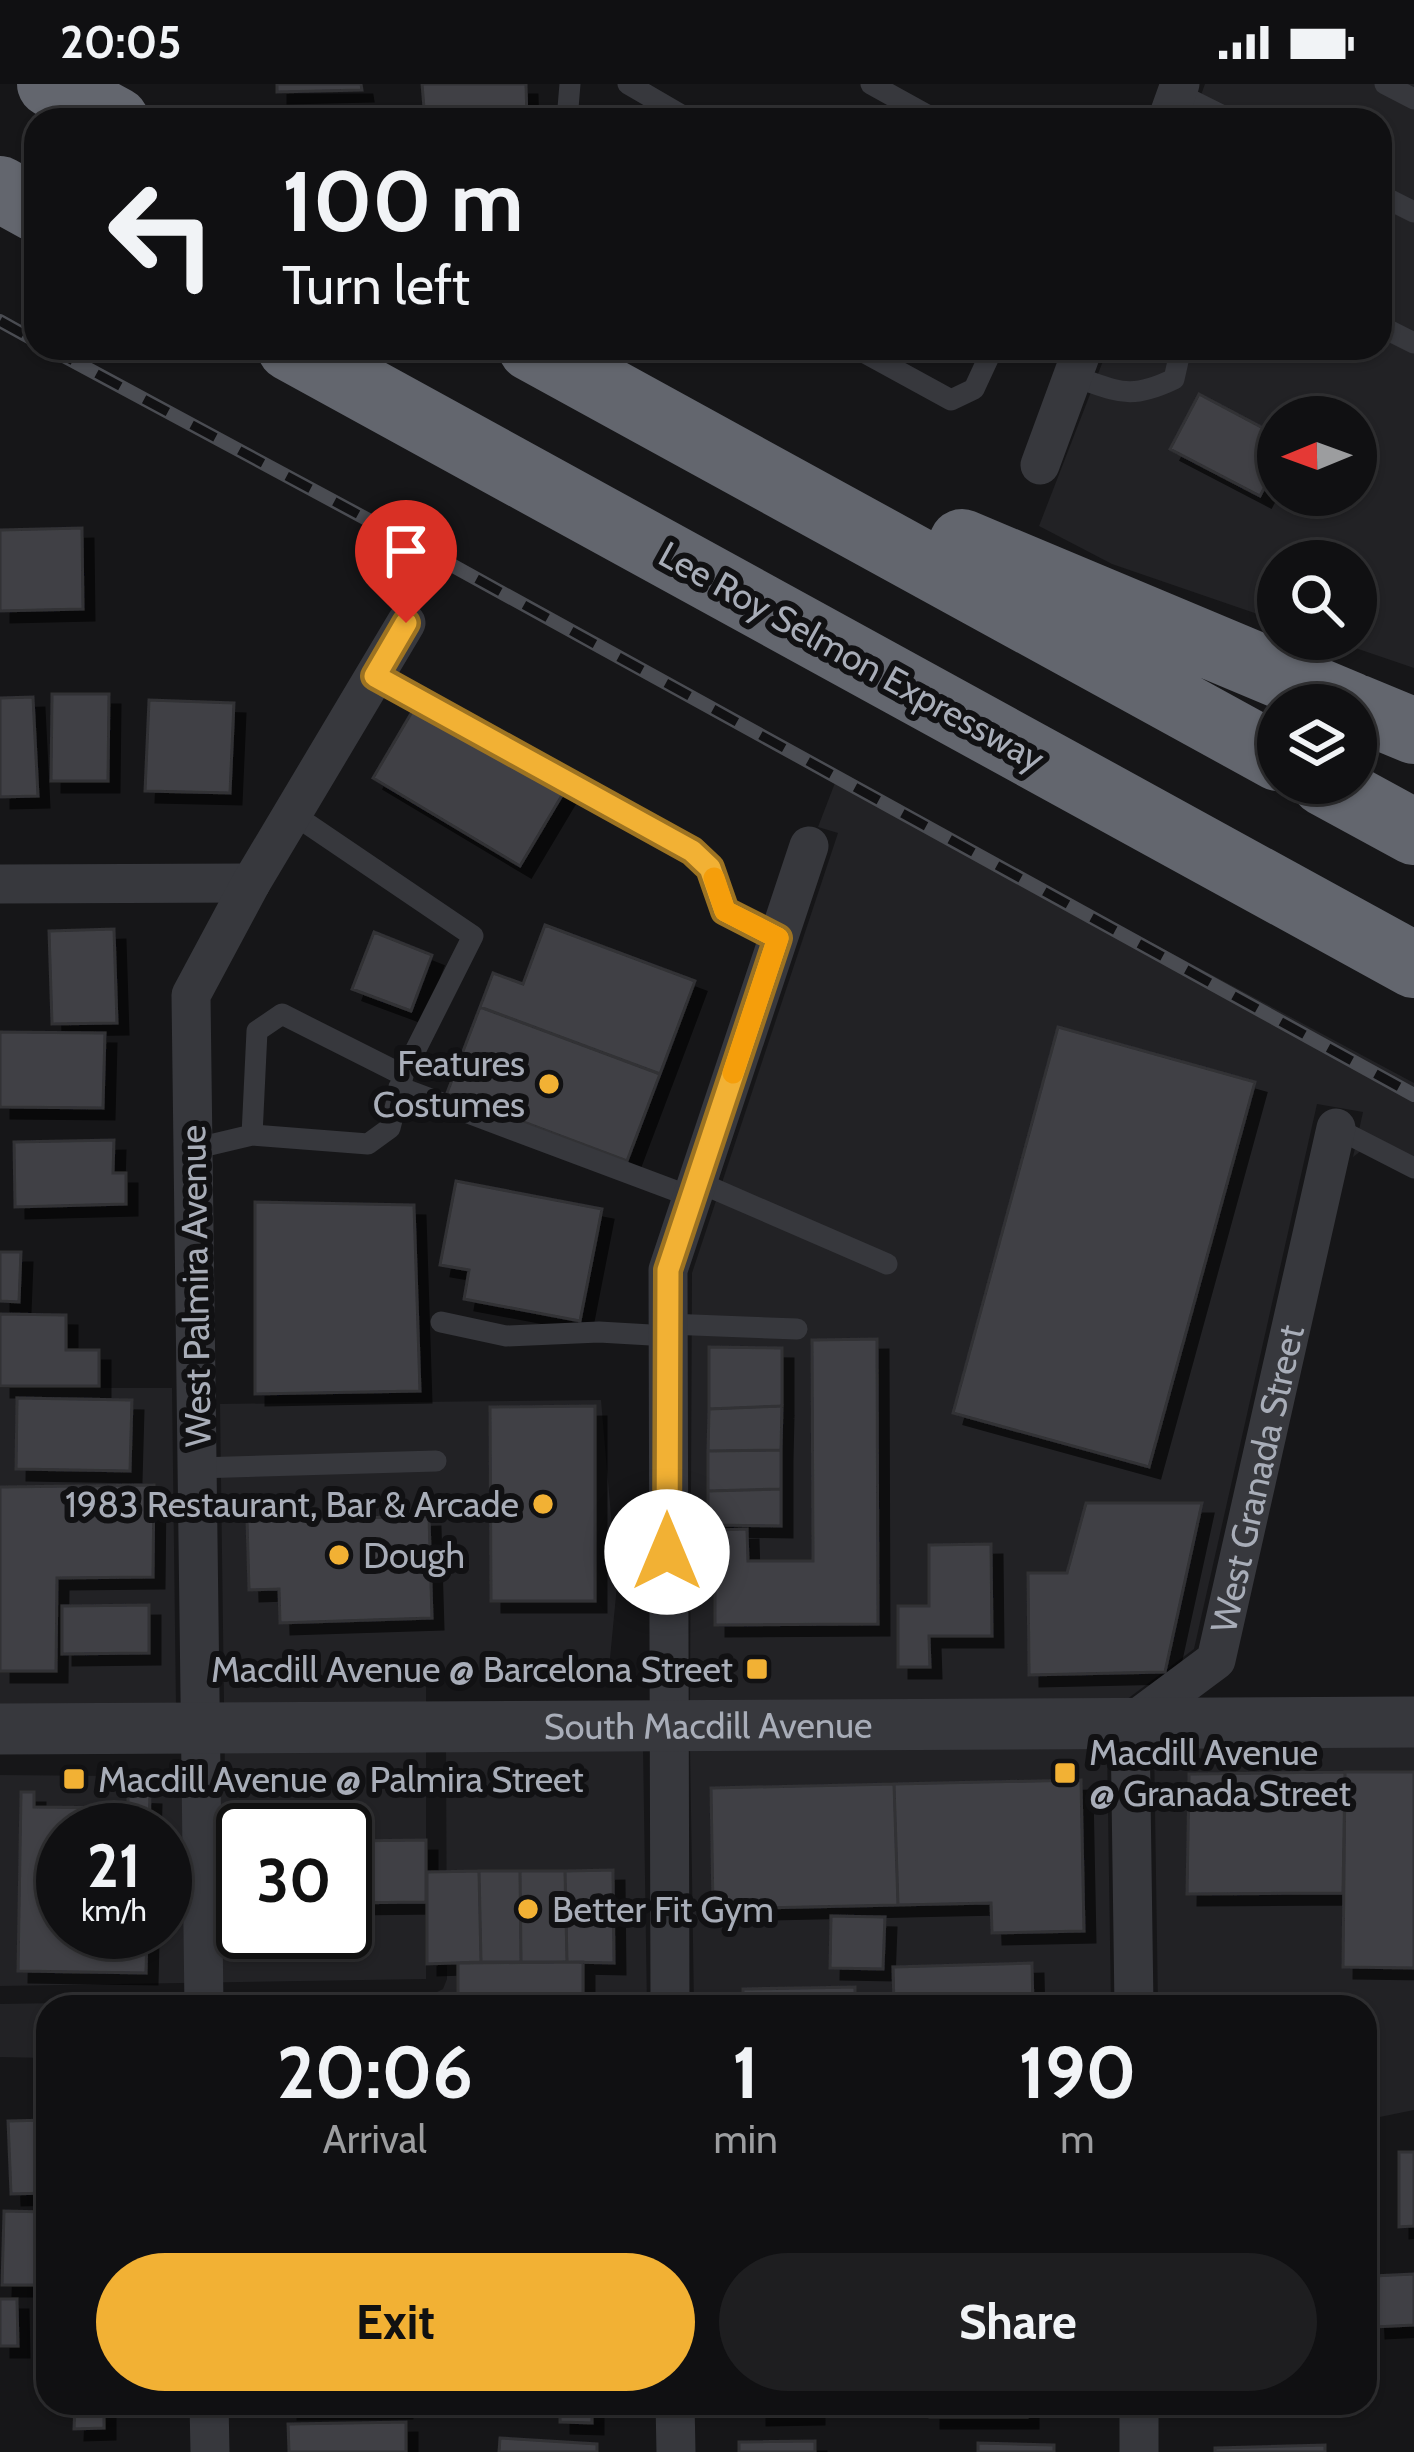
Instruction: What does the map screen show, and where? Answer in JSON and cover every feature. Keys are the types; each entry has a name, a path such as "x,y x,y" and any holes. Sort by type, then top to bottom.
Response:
{"highway":[{"path":"50,84 94,108"},
{"name":"Lee Roy Selmon Expressway","path":"312,360 1414,965"},
{"path":"552,360 1257,747"},
{"path":"626,401 1301,684"},
{"path":"1377,716 1414,731"},
{"path":"1363,804 1414,832"}],"street":[{"path":"1040,466 1078,362"},
{"name":"West Palmira Avenue","path":"204,1995 191,995 251,883 406,623"},
{"path":"670,1995 668,1270 808,846"},
{"path":"0,884 251,883"},
{"name":"West Granada Street","path":"1130,1724 1216,1660 1336,1128"},
{"name":"South Macdill Avenue","path":"0,1729 1414,1723"},
{"path":"1130,1724 1134,1995"},
{"path":"209,2415 210,2452"},
{"path":"675,2415 676,2452"},
{"path":"1139,2415 1139,2452"}],"lane":[{"path":"628,84 669,108"},
{"path":"871,84 914,108"},
{"path":"1385,84 1414,99"},
{"path":"878,360 951,400 974,388 987,360"},
{"path":"1078,362 1128,394 1174,379 1178,360"},
{"path":"375,676 692,851 710,868 725,911 778,938"},
{"path":"193,1149 252,1135 368,1144 390,1128 401,1081 473,935 292,814"},
{"path":"252,1135 257,1031 282,1014 401,1081 887,1264"},
{"path":"1336,1128 1414,1168"},
{"path":"441,1322 506,1336 797,1329"},
{"path":"196,1468 436,1460"}],"shaded area":[{"path":"1205,84 1414,84 1414,668 1377,655 1377,540 1257,540 1257,614 1112,564 1039,526 1103,360 1392,360 1392,108 1196,108"},
{"path":"838,775 1414,1083 1414,1169 1362,1150 1353,1157 1363,1112 1317,1104 1194,1649 1122,1703 690,1704 692,1273 838,833 818,827"},
{"path":"0,1388 172,1388 176,1707 0,1708"},
{"path":"601,1400 617,1585 609,1669 426,1671 426,1979 0,1986 0,1775 225,1777 220,1404"},
{"path":"1154,1744 1414,1744 1414,2110 1377,2118 1377,1995 1158,1995"},
{"path":"1107,1745 1111,1995 694,1995 690,1746"},
{"path":"643,1746 647,1995 431,1995 443,1989 447,1979 446,1748"},
{"path":"36,2003 36,2058 0,2057 0,2004"}],"building":[{"path":"277,84 361,84 362,90 277,92"},
{"path":"422,84 526,84 527,108 424,108"},
{"path":"1199,394 1257,425 1257,494 1170,449"},
{"path":"82,528 83,609 0,611 0,530"},
{"path":"52,694 109,694 108,781 51,781"},
{"path":"33,697 38,796 0,797 0,698"},
{"path":"149,700 234,703 230,793 145,791"},
{"path":"416,705 564,792 520,866 373,778"},
{"path":"545,925 695,981 660,1074 480,1007 493,973 523,984"},
{"path":"114,929 117,1023 52,1024 49,931"},
{"path":"374,932 432,955 411,1011 352,989"},
{"path":"480,1007 660,1074 627,1161 447,1093"},
{"path":"1058,1027 1255,1082 1149,1467 953,1413"},
{"path":"0,1032 105,1033 103,1108 0,1107"},
{"path":"114,1140 113,1173 126,1173 126,1204 15,1207 14,1142"},
{"path":"456,1181 602,1209 580,1321 464,1299 469,1270 440,1265"},
{"path":"255,1202 414,1205 420,1391 255,1394"},
{"path":"0,1252 21,1252 19,1302 0,1301"},
{"path":"0,1314 66,1315 66,1350 99,1350 99,1386 0,1386"},
{"path":"877,1339 878,1624 715,1625 715,1530 747,1529 748,1561 813,1561 812,1340"},
{"path":"709,1347 782,1348 782,1406 709,1409"},
{"path":"17,1398 132,1400 130,1471 16,1469"},
{"name":"1983 Restaurant, Bar & Arcade","path":"595,1406 595,1601 491,1601 490,1407"},
{"path":"782,1406 781,1450 708,1451 709,1409"},
{"path":"781,1450 781,1489 708,1491 708,1451"},
{"path":"154,1485 153,1577 57,1578 56,1671 0,1671 0,1487"},
{"path":"781,1489 781,1526 708,1525 708,1491"},
{"path":"1086,1503 1202,1503 1165,1672 1029,1675 1028,1573 1067,1573"},
{"name":"Dough","path":"429,1516 432,1618 280,1623 279,1589 249,1590 247,1521"},
{"path":"991,1544 992,1636 929,1636 930,1667 898,1667 898,1606 929,1606 929,1545"},
{"path":"149,1605 149,1653 62,1654 62,1606"},
{"path":"1345,1772 1343,1893 1187,1894 1189,1774"},
{"path":"1345,1772 1414,1772 1414,1968 1343,1967"},
{"path":"1081,1780 1084,1931 992,1933 991,1903 898,1905 894,1784"},
{"path":"894,1784 898,1905 713,1909 711,1788"},
{"path":"21,1792 34,1792 36,1959 146,1959 146,1973 18,1971"},
{"path":"128,1793 150,1794 150,1803 128,1803"},
{"path":"426,1840 426,1902 372,1903 372,1841"},
{"path":"613,1870 614,1963 567,1962 565,1871"},
{"path":"479,1871 520,1871 521,1962 481,1962"},
{"path":"479,1871 481,1962 427,1964 427,1872"},
{"path":"520,1871 565,1871 567,1962 521,1962"},
{"path":"831,1916 885,1917 883,1969 830,1968"},
{"path":"583,1962 583,1995 458,1995 458,1963"},
{"path":"1032,1963 1033,1995 894,1995 893,1967"},
{"path":"855,1987 855,1995 743,1995 743,1989"},
{"path":"36,2120 36,2193 11,2194 8,2121"},
{"path":"1399,2152 1414,2152 1414,2226 1399,2227"},
{"path":"4,2211 36,2212 36,2285 2,2285"},
{"path":"1414,2274 1414,2325 1377,2327 1377,2276"},
{"path":"0,2299 17,2299 18,2346 0,2346"},
{"path":"75,2415 104,2415 104,2428 74,2429"},
{"path":"560,2415 592,2415 592,2423 560,2422"},
{"path":"930,2415 1027,2415 1027,2417"},
{"path":"406,2422 406,2452 289,2452 288,2424"},
{"path":"500,2438 597,2444 597,2452 499,2452"},
{"path":"815,2441 815,2452 739,2452 739,2442"},
{"path":"978,2443 1054,2445 1054,2452 978,2452"},
{"path":"1325,2445 1325,2452 1215,2452 1215,2448"}],"railway":[{"path":"0,321 24,334"},
{"path":"71,360 1414,1095"}],"slow traffic":[{"path":"714,878 725,911 778,938 733,1073"}],"place":[{"name":"Features Costumes","path":"549,1084"},
{"name":"1983 Restaurant, Bar & Arcade","path":"543,1504"},
{"name":"Dough","path":"339,1555"},
{"name":"Macdill Avenue @ Barcelona Street","path":"757,1669"},
{"name":"Macdill Avenue @ Granada Street","path":"1065,1773"},
{"name":"Macdill Avenue @ Palmira Street","path":"74,1779"},
{"name":"Better Fit Gym","path":"528,1909"}],"route":[{"path":"406,623 375,676 692,851 710,868 725,911 778,938 668,1270 667,1552"}]}
